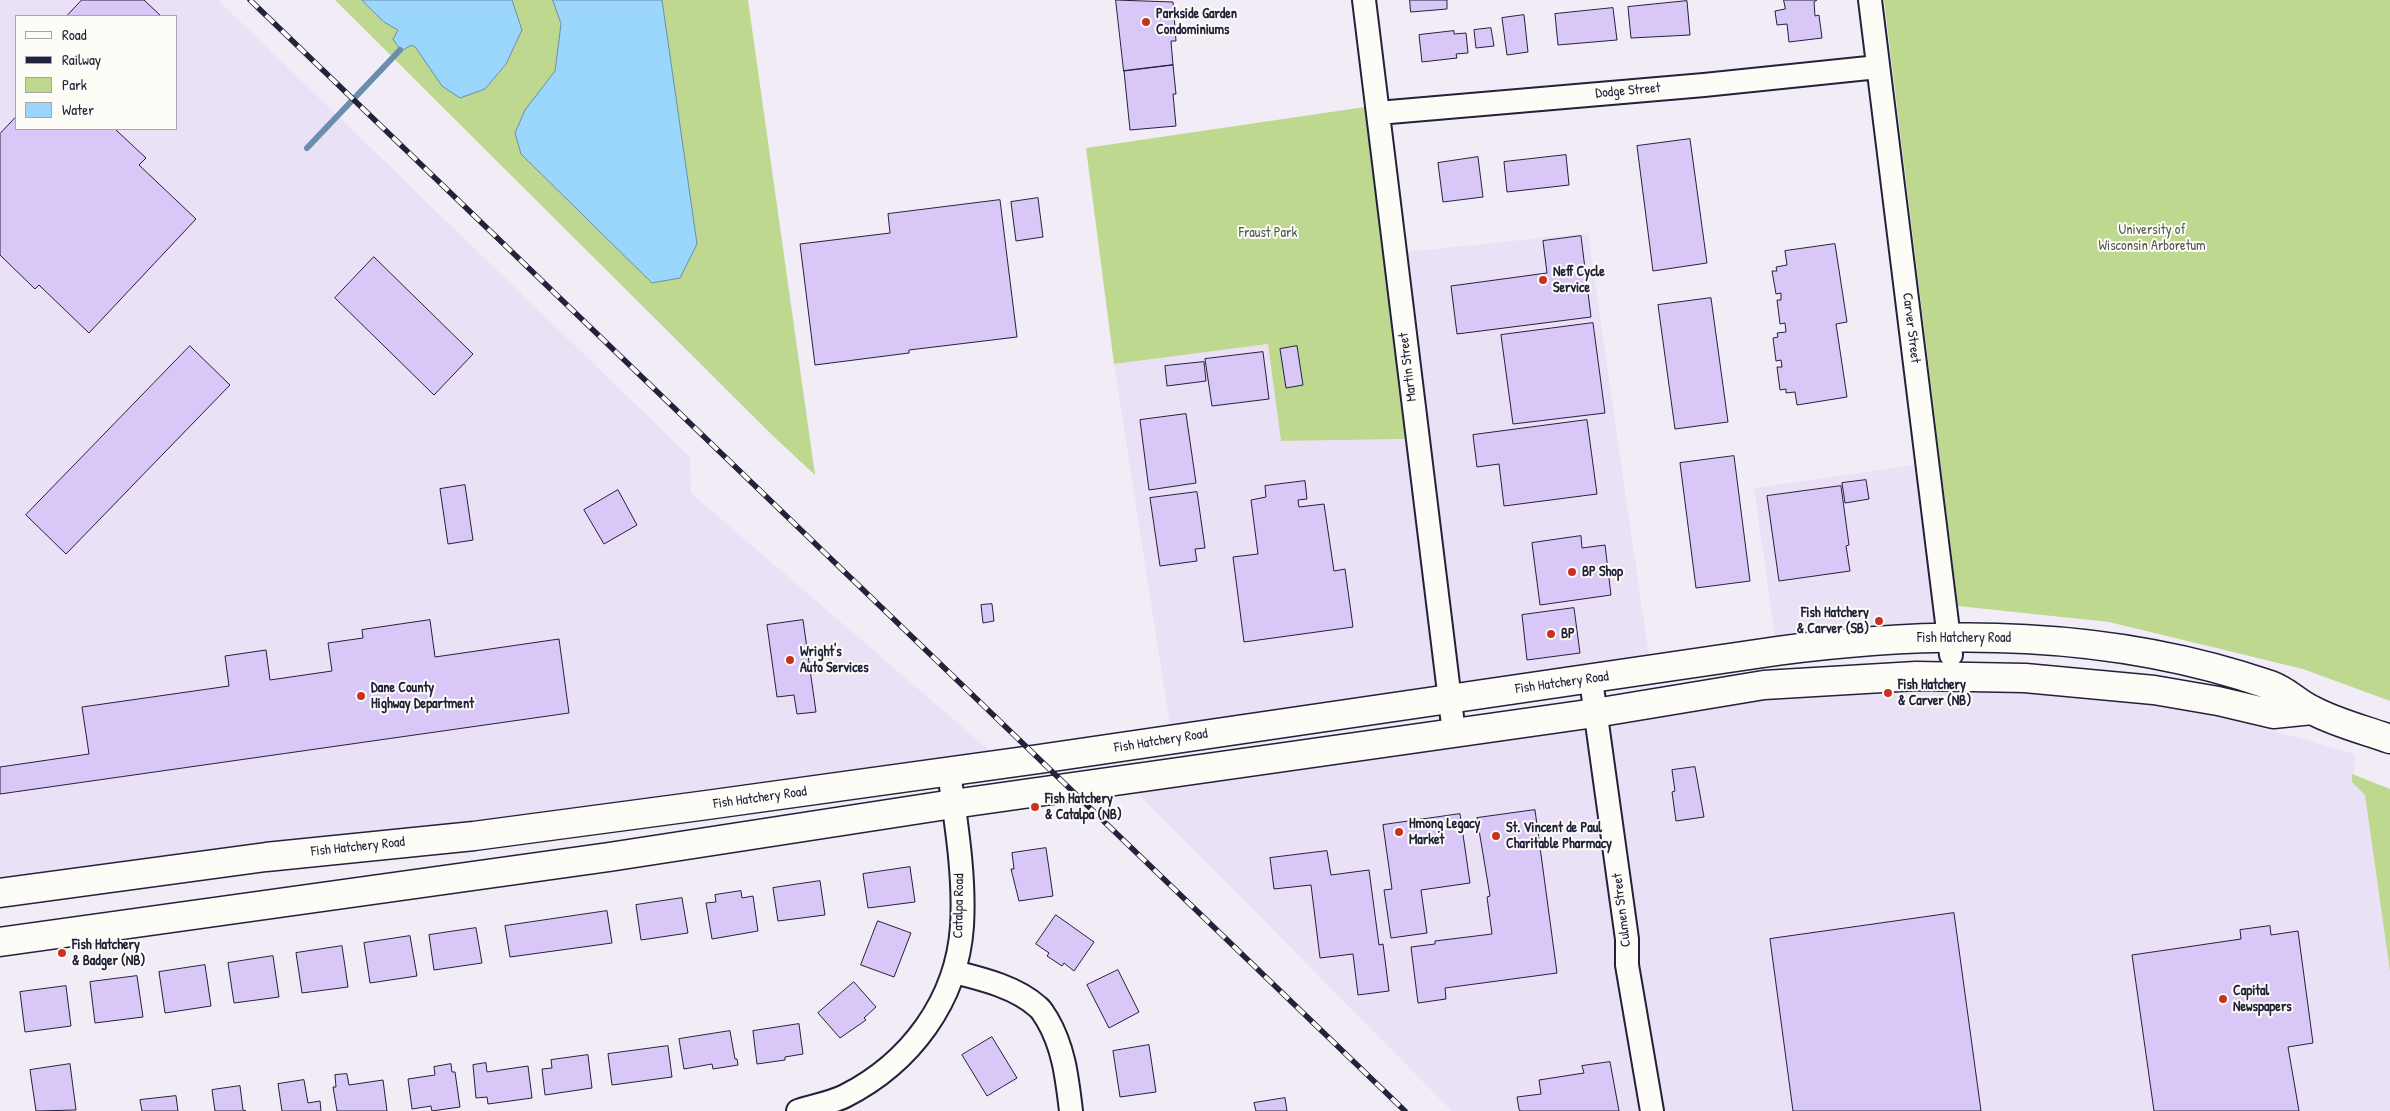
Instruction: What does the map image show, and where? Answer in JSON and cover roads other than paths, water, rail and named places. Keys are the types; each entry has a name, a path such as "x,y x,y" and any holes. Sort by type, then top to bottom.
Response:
{"main road":[{"name":"Fish Hatchery Road","path":"0,893 266,857 474,836 949,772 1841,643 1950,646 2033,638 2081,642 2178,659 2216,668 2281,689 2312,710 2390,739"},
{"name":"Fish Hatchery Road","path":"0,942 609,857 953,804 1595,713 1764,685 1954,676 2072,681 2154,690 2280,714 2312,710"}],"street":[{"name":"Martin Street","path":"1364,0 1454,733"},
{"name":"Carver Street","path":"1870,0 1950,646"},
{"name":"Dodge Street","path":"1378,113 1704,85 1878,67"},
{"name":"Culmen Street","path":"1591,680 1627,939 1627,964 1652,1111"},
{"name":"Catalpa Road","path":"798,1111 844,1097 883,1073 917,1040 942,1002 954,972 962,927 962,887 949,772"},
{"path":"954,972 988,981 1016,993 1039,1007 1056,1035 1065,1063 1071,1111"}],"water":[{"path":"362,0 512,0 522,30 506,64 485,89 460,98 442,86 416,48 412,45 401,51 393,39 398,30 384,22"},
{"path":"553,0 662,0 697,244 680,278 652,283 521,154 515,133 525,110 555,71 561,24"}],"waterway":[{"path":"307,148 400,50"}],"railway":[{"path":"250,0 1405,1111"}],"place":[{"name":"Parkside Garden Condominiums","path":"1146,22"},
{"name":"Neff Cycle Service","path":"1543,280"},
{"name":"BP Shop","path":"1572,572"},
{"name":"Fish Hatchery & Carver (SB)","path":"1879,621"},
{"name":"BP","path":"1551,634"},
{"name":"Wright's Auto Services","path":"790,660"},
{"name":"Fish Hatchery & Carver (NB)","path":"1888,693"},
{"name":"Dane County Highway Department","path":"361,696"},
{"name":"Fish Hatchery & Catalpa (NB)","path":"1035,807"},
{"name":"Hmong Legacy Market","path":"1399,832"},
{"name":"St. Vincent de Paul Charitable Pharmacy","path":"1496,836"},
{"name":"Fish Hatchery & Badger (NB)","path":"62,953"},
{"name":"Capital Newspapers","path":"2223,999"}],"park label":[{"name":"Fraust Park","path":"1268,233"},
{"name":"University of Wisconsin Arboretum","path":"2152,238"}]}
